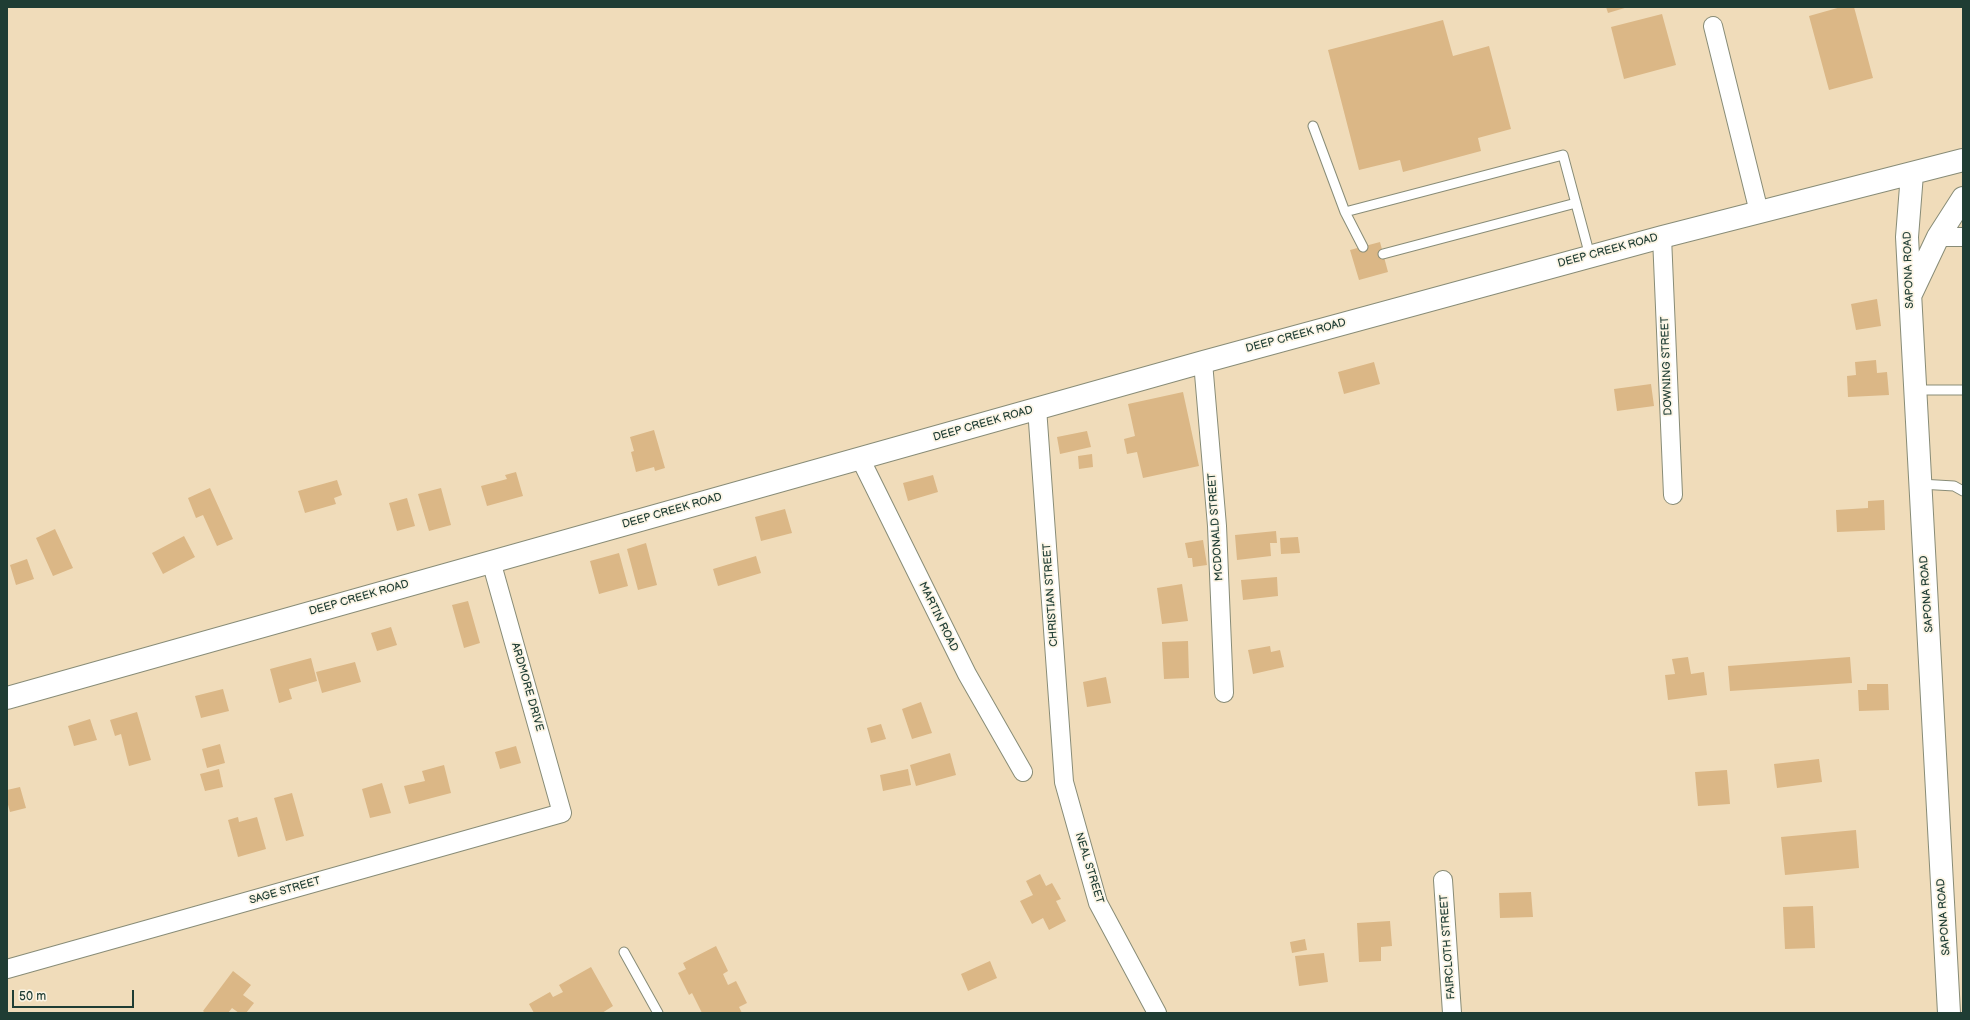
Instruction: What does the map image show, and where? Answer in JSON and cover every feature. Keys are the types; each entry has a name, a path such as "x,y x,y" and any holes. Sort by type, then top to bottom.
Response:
{"street":[{"path":"1713,26 1759,212"},
{"name":"DEEP CREEK ROAD","path":"7,698 1203,362 1590,256 1963,160"},
{"name":"SAPONA ROAD","path":"1912,174 1907,237 1949,1013"},
{"path":"1910,297 1938,237 1963,198"},
{"name":"DOWNING STREET","path":"1662,237 1673,495"},
{"path":"1938,237 1963,238"},
{"name":"MCDONALD STREET","path":"1203,362 1217,526 1224,693"},
{"name":"CHRISTIAN STREET","path":"1037,408 1064,782"},
{"name":"MARTIN ROAD","path":"860,458 967,674 1023,772"},
{"name":"ARDMORE DRIVE","path":"491,561 562,813"},
{"name":"NEAL STREET","path":"1064,782 1098,904 1157,1013"},
{"name":"SAGE STREET","path":"7,969 562,813"},
{"name":"FAIRCLOTH STREET","path":"1443,880 1452,1013"}],"lane":[{"path":"1313,126 1346,212 1363,247"},
{"path":"1346,212 1563,155 1590,256"},
{"path":"1383,254 1576,203"},
{"path":"1915,390 1963,390"},
{"path":"1920,484 1954,486 1963,491"},
{"path":"624,952 658,1013"}],"building":[{"path":"1606,7 1628,7 1608,13"},
{"path":"1841,7 1854,7 1873,78 1829,90 1809,16"},
{"path":"1662,14 1676,65 1624,79 1611,27"},
{"path":"1443,20 1453,56 1489,46 1511,129 1478,138 1481,151 1403,172 1400,160 1359,170 1328,50"},
{"path":"1380,242 1388,272 1359,280 1350,250"},
{"path":"1877,299 1881,326 1856,330 1851,304"},
{"path":"1876,360 1877,373 1887,372 1889,395 1848,397 1847,376 1856,375 1855,362"},
{"path":"1374,362 1380,384 1344,394 1338,372"},
{"path":"1651,384 1654,406 1617,411 1614,389"},
{"path":"1183,392 1199,466 1143,478 1137,452 1127,454 1124,439 1135,436 1128,404"},
{"path":"654,430 665,468 655,471 654,467 636,472 631,452 634,451 630,437"},
{"path":"1087,431 1091,447 1060,454 1057,437"},
{"path":"1092,454 1093,467 1079,469 1078,456"},
{"path":"516,472 523,496 487,506 481,486 507,479 505,475"},
{"path":"933,475 938,492 908,501 903,483"},
{"path":"337,480 342,495 334,498 336,504 305,513 298,491"},
{"path":"210,488 233,539 217,546 203,515 196,518 188,498"},
{"path":"441,488 451,525 429,531 418,494"},
{"path":"407,498 415,526 397,531 389,503"},
{"path":"1884,500 1885,530 1837,532 1836,510 1868,508 1868,501"},
{"path":"785,509 792,533 761,541 755,517"},
{"path":"55,529 73,568 53,576 36,538"},
{"path":"1276,531 1277,543 1270,543 1271,556 1237,560 1235,535"},
{"path":"184,536 195,557 163,574 152,553"},
{"path":"1298,537 1300,553 1281,554 1280,538"},
{"path":"1203,540 1207,565 1193,567 1192,558 1188,558 1185,543"},
{"path":"646,543 657,585 638,590 627,549"},
{"path":"619,553 628,586 599,594 590,561"},
{"path":"756,556 761,573 718,586 713,569"},
{"path":"27,559 34,579 16,585 10,565"},
{"path":"1277,577 1278,596 1243,600 1241,580"},
{"path":"1182,584 1188,621 1162,624 1157,588"},
{"path":"468,601 480,643 464,648 452,605"},
{"path":"391,627 397,645 377,651 371,633"},
{"path":"1188,641 1189,678 1164,679 1162,642"},
{"path":"1270,646 1271,652 1280,650 1284,667 1253,674 1248,650"},
{"path":"1688,657 1691,674 1704,672 1707,695 1668,700 1665,675 1675,674 1672,659"},
{"path":"1850,657 1852,683 1730,691 1728,666"},
{"path":"311,658 317,681 289,689 292,699 279,703 270,669"},
{"path":"355,662 361,682 322,693 316,672"},
{"path":"1106,677 1111,703 1087,707 1083,682"},
{"path":"1867,684 1888,684 1889,710 1859,711 1858,690 1867,690"},
{"path":"223,689 229,711 201,718 195,696"},
{"path":"921,702 932,733 912,739 902,709"},
{"path":"137,712 151,760 129,766 121,734 115,736 110,720"},
{"path":"90,719 97,740 74,746 68,726"},
{"path":"881,724 886,739 871,743 867,728"},
{"path":"220,744 225,763 207,768 202,749"},
{"path":"516,746 521,763 500,769 495,752"},
{"path":"950,753 956,775 916,786 910,765"},
{"path":"1819,759 1822,782 1777,788 1774,764"},
{"path":"444,765 451,793 409,804 404,786 425,781 422,771"},
{"path":"219,769 223,787 205,791 200,774"},
{"path":"908,769 911,785 883,791 880,775"},
{"path":"1727,770 1730,804 1698,806 1695,772"},
{"path":"382,783 391,813 370,818 362,789"},
{"path":"20,787 26,808 10,812 7,801 7,790"},
{"path":"292,793 304,836 286,841 274,798"},
{"path":"238,817 239,822 257,817 266,849 238,857 228,820"},
{"path":"1856,830 1859,868 1785,875 1781,837"},
{"path":"1040,874 1046,886 1052,883 1061,899 1056,901 1066,921 1049,930 1043,918 1032,924 1020,901 1033,895 1026,881"},
{"path":"1531,892 1533,917 1500,918 1499,893"},
{"path":"1813,906 1815,948 1785,949 1783,907"},
{"path":"1390,921 1392,946 1381,947 1381,961 1359,962 1357,923"},
{"path":"1305,939 1307,950 1292,953 1290,942"},
{"path":"716,946 728,971 723,974 728,985 736,981 747,1003 739,1007 742,1013 702,1013 692,993 689,995 678,973 686,969 683,963"},
{"path":"1324,953 1328,982 1299,986 1295,956"},
{"path":"990,961 997,978 968,991 961,974"},
{"path":"591,967 613,1006 602,1013 534,1013 529,1004 550,992 553,997 563,992 559,985"},
{"path":"233,971 251,985 243,995 254,1003 246,1013 239,1013 232,1008 228,1013 205,1013 203,1011"}]}
